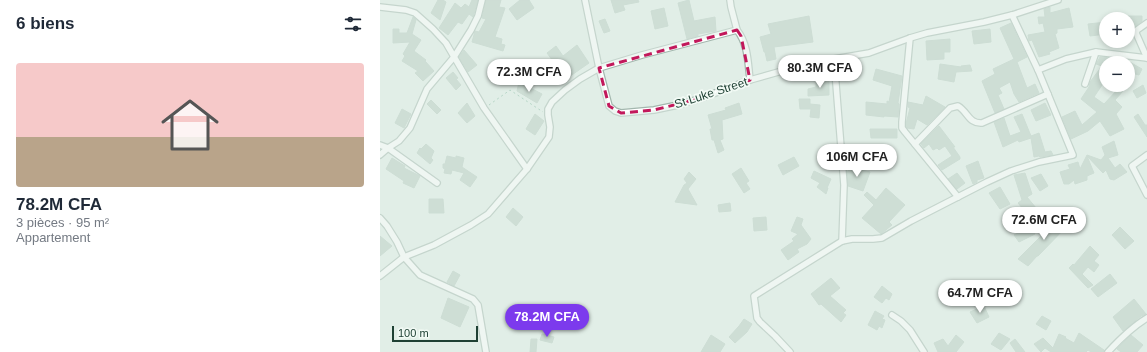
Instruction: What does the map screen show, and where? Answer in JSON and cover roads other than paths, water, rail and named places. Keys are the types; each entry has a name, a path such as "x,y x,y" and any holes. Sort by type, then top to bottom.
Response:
{"street":[{"path":"380,155 399,141 410,128 427,89 454,56 471,30 478,16 482,0"},
{"name":"St Luke Street","path":"585,0 599,68 609,106 615,111 621,113 654,110 678,105 702,98 750,80 789,69 869,53 910,38 1012,15 1058,0"},
{"path":"730,0 737,30 746,46 750,80"},
{"path":"380,7 406,10 415,13 442,38 484,108 527,169"},
{"path":"790,352 757,318 754,296 842,241 852,239 882,238 911,221 1011,171 1039,162 1073,155 1038,70 1012,15"},
{"path":"1147,23 1137,30 1136,33 1147,58"},
{"path":"380,276 404,257 434,245 488,214 527,169 549,137 550,127 548,109 552,102 580,79 599,68 737,30"},
{"path":"910,38 902,128 958,197"},
{"path":"1038,70 1066,59 1096,52 1147,58"},
{"path":"1086,84 1096,52"},
{"path":"834,59 844,185 842,241"},
{"path":"915,144 950,108 958,106 963,109 972,122 982,123 1048,94"},
{"path":"380,144 388,148 436,183"},
{"path":"1147,155 1132,166 1147,195"},
{"path":"380,218 398,242 404,257 420,275 472,299 478,305 486,352"},
{"path":"892,316 910,330 924,352"},
{"path":"1108,352 1122,337 1147,318"}]}
